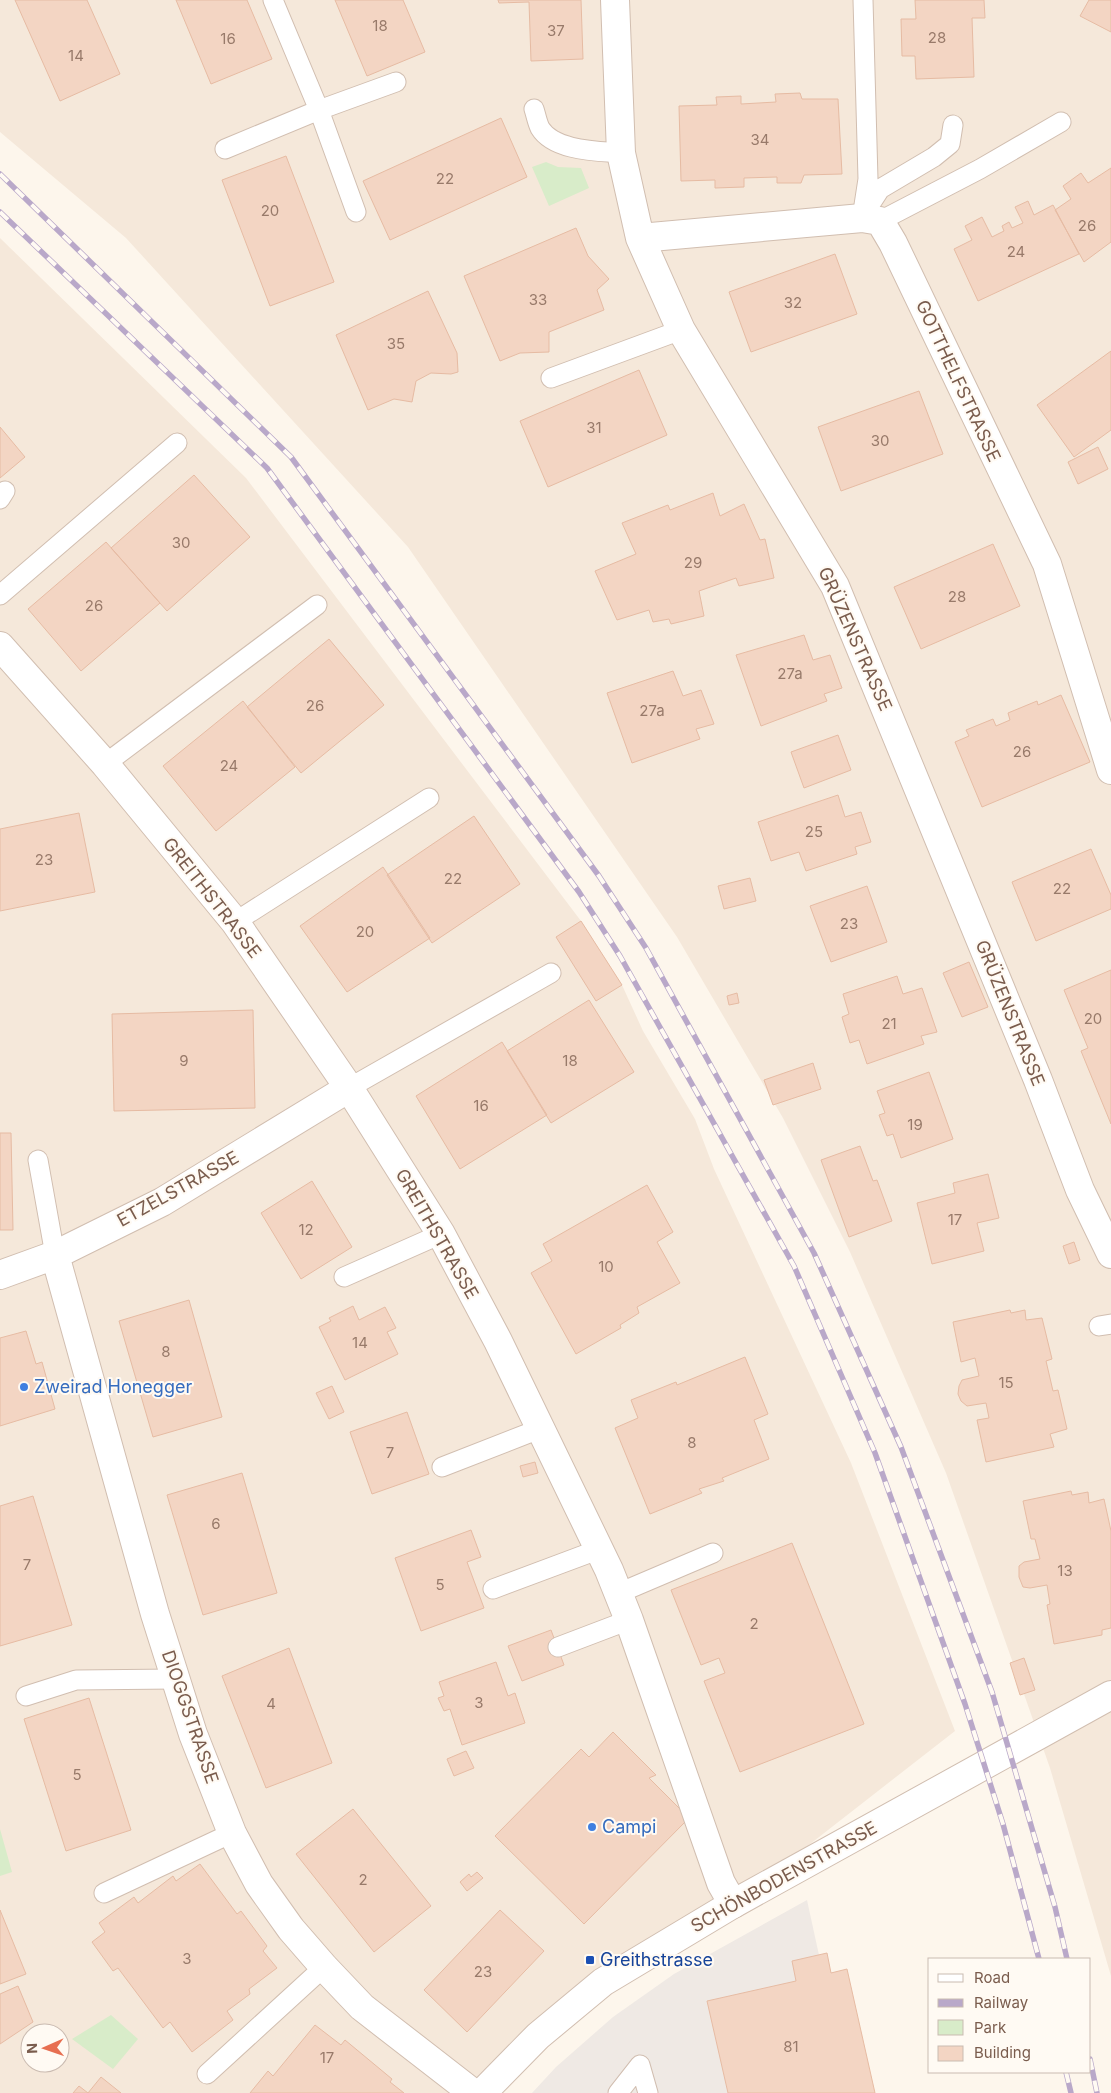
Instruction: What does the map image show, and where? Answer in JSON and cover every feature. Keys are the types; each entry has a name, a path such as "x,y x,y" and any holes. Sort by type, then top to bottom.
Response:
{"street":[{"name":"GRÜZENSTRASSE","path":"615,0 621,153 640,238 681,330 835,586 1038,1080 1080,1190 1111,1254"},
{"path":"640,238 871,220"},
{"name":"GOTTHELFSTRASSE","path":"871,220 893,243 1047,564 1111,770"},
{"name":"GREITHSTRASSE","path":"0,646 106,764 235,922 350,1088 441,1234 542,1428 600,1549 629,1620 721,1884 733,1904"},
{"name":"ETZELSTRASSE","path":"0,1275 55,1254 169,1198 350,1088"},
{"name":"DIOGGSTRASSE","path":"55,1254 155,1614 193,1734 232,1833 259,1884 292,1929 324,1967 362,2007 474,2093"},
{"name":"SCHÖNBODENSTRASSE","path":"482,2093 538,2036 603,1982 733,1904 1111,1694"}],"lane":[{"path":"273,0 319,110 356,212"},
{"path":"863,0 868,179 871,220"},
{"path":"225,149 319,110 396,82"},
{"path":"534,109 541,129 555,140 570,148 621,153"},
{"path":"871,220 980,169 1061,122"},
{"path":"871,220 880,189 934,157 950,144 952,125"},
{"path":"551,378 681,330"},
{"path":"0,595 177,443"},
{"path":"106,764 317,605"},
{"path":"235,922 429,798"},
{"path":"350,1088 551,974"},
{"path":"38,1160 55,1254"},
{"path":"344,1277 441,1234"},
{"path":"442,1468 542,1428"},
{"path":"493,1589 600,1549"},
{"path":"619,1593 713,1553"},
{"path":"558,1647 629,1620"},
{"path":"26,1696 76,1680 175,1679"},
{"path":"104,1893 232,1833"},
{"path":"207,2074 324,1967"},
{"path":"618,2093 640,2065 648,2093"}],"shaded area":[{"path":"0,0 1111,0 1111,1976 1050,1768 946,1473 850,1252 783,1118 677,937 408,547 126,238 0,132"},
{"path":"0,238 246,478 581,921 622,985 643,1031 695,1119 714,1169 851,1463 955,1731 733,1904 634,1963 482,2093 0,2093"},
{"path":"807,1900 849,2093 532,2093 556,2067 613,2017 674,1974"}],"green space":[{"path":"546,162 558,167 581,168 589,188 549,206 532,167"},
{"path":"0,1829 12,1872 0,1876"},
{"path":"111,2015 138,2039 113,2069 72,2039"}],"building":[{"path":"15,0 87,0 120,74 60,101"},
{"path":"176,0 247,0 272,59 211,84"},
{"path":"335,0 403,0 425,52 367,76"},
{"path":"498,0 581,0 583,59 531,61 529,2 499,3"},
{"path":"915,0 984,0 985,18 972,18 974,77 916,79 915,56 902,56 901,19 916,19"},
{"path":"1089,0 1111,0 1111,32 1080,16"},
{"path":"800,93 802,99 838,99 842,174 804,175 801,183 777,183 777,177 744,178 744,187 715,188 715,180 681,181 679,106 717,105 716,97 741,96 741,104 776,102 775,94"},
{"path":"501,118 527,177 390,240 363,181"},
{"path":"286,156 334,282 270,306 222,180"},
{"path":"1111,168 1111,242 1084,262 1055,210 1071,199 1063,186 1081,173 1088,183"},
{"path":"1028,201 1034,215 1053,205 1079,254 978,301 954,249 972,240 965,226 982,217 992,237 1004,231 1002,226 1009,222 1012,228 1023,223 1015,207"},
{"path":"576,228 588,256 609,279 597,290 604,310 549,332 549,352 520,353 500,361 464,276"},
{"path":"835,254 857,314 751,352 729,292"},
{"path":"428,291 457,353 458,372 451,374 431,373 416,381 412,402 394,399 368,410 336,335"},
{"path":"1111,351 1111,430 1074,457 1037,405"},
{"path":"639,370 667,435 548,487 520,421"},
{"path":"919,391 943,454 841,491 818,427"},
{"path":"0,427 25,457 0,478"},
{"path":"1098,447 1108,469 1078,484 1068,462"},
{"path":"194,475 250,537 167,611 111,548"},
{"path":"713,493 720,516 744,504 760,540 765,539 774,578 739,586 736,578 699,591 704,616 671,624 669,619 653,622 649,610 617,620 595,571 636,554 622,523 668,505 670,510"},
{"path":"106,542 160,603 81,671 28,609"},
{"path":"993,544 1020,606 921,649 894,587"},
{"path":"804,635 813,660 830,655 842,688 824,694 827,701 761,726 736,655"},
{"path":"329,639 384,705 301,773 247,707"},
{"path":"673,671 683,696 701,690 714,724 696,729 700,739 632,763 607,693"},
{"path":"1061,695 1090,762 982,807 955,742 969,736 966,730 993,719 996,726 1010,720 1008,713 1037,701 1038,705"},
{"path":"243,701 295,767 216,831 163,766"},
{"path":"838,735 851,770 804,788 791,752"},
{"path":"838,795 845,817 861,812 871,842 855,847 857,854 806,871 799,852 771,861 758,822"},
{"path":"79,813 95,892 0,911 0,829"},
{"path":"474,816 520,884 432,943 387,875"},
{"path":"1091,849 1111,895 1111,909 1036,941 1012,882"},
{"path":"383,867 430,938 347,992 300,926"},
{"path":"750,878 756,901 724,909 718,886"},
{"path":"867,886 887,942 831,962 810,906"},
{"path":"581,921 622,985 596,1001 556,937"},
{"path":"969,962 988,1007 962,1017 943,973"},
{"path":"1111,970 1111,1124 1081,1051 1088,1048 1064,990"},
{"path":"897,976 903,994 922,988 937,1032 921,1036 924,1044 867,1064 859,1040 850,1043 842,1017 849,1014 843,994"},
{"path":"737,993 739,1003 729,1005 727,996"},
{"path":"589,1000 634,1072 551,1123 507,1051"},
{"path":"253,1010 255,1108 114,1111 112,1014"},
{"path":"502,1042 547,1115 460,1169 416,1096"},
{"path":"813,1063 821,1089 773,1105 764,1080"},
{"path":"929,1072 953,1139 901,1158 893,1134 887,1136 879,1115 885,1113 877,1091"},
{"path":"0,1133 11,1133 13,1230 0,1230"},
{"path":"860,1146 873,1181 877,1180 892,1221 849,1237 821,1160"},
{"path":"988,1174 999,1218 977,1223 984,1251 932,1264 917,1203 955,1193 953,1183"},
{"path":"312,1181 352,1247 301,1279 261,1213"},
{"path":"647,1185 673,1232 657,1242 680,1283 637,1307 639,1313 620,1325 621,1328 576,1354 531,1273 552,1261 543,1244"},
{"path":"1074,1242 1080,1260 1069,1264 1063,1246"},
{"path":"189,1300 222,1417 153,1437 119,1321"},
{"path":"353,1306 359,1320 385,1307 396,1328 387,1332 398,1354 345,1380 319,1327 331,1321 329,1318"},
{"path":"1010,1310 1011,1313 1025,1310 1026,1320 1042,1318 1052,1359 1046,1361 1053,1391 1058,1390 1067,1429 1050,1434 1054,1447 986,1462 977,1420 989,1418 986,1403 967,1406 961,1401 958,1394 962,1380 979,1376 975,1358 961,1362 953,1322"},
{"name":"Zweirad Honegger","path":"26,1331 36,1364 42,1362 55,1409 0,1426 0,1338"},
{"path":"745,1357 768,1414 754,1420 769,1459 722,1478 724,1481 699,1489 702,1493 650,1514 615,1428 638,1418 631,1400 676,1382 677,1385"},
{"path":"332,1386 344,1412 329,1419 316,1393"},
{"path":"407,1412 429,1474 372,1494 350,1432"},
{"path":"535,1462 538,1473 523,1477 520,1466"},
{"path":"242,1473 277,1593 203,1615 167,1495"},
{"path":"1071,1491 1072,1495 1088,1492 1089,1503 1104,1499 1111,1531 1111,1628 1102,1630 1102,1635 1054,1644 1047,1605 1050,1604 1047,1585 1030,1588 1023,1587 1019,1577 1019,1566 1024,1562 1040,1559 1035,1539 1031,1539 1023,1501"},
{"path":"33,1496 72,1625 0,1646 0,1506"},
{"path":"471,1530 481,1557 467,1562 484,1608 421,1631 395,1558"},
{"path":"792,1543 864,1724 740,1772 704,1681 725,1673 719,1658 701,1665 671,1590"},
{"path":"551,1630 564,1665 522,1681 508,1646"},
{"path":"289,1648 332,1763 266,1788 222,1676"},
{"path":"1024,1658 1035,1690 1020,1695 1010,1663"},
{"path":"496,1662 508,1696 515,1693 525,1723 462,1745 450,1709 444,1711 438,1698 444,1696 439,1682"},
{"path":"89,1698 131,1830 66,1851 24,1719"},
{"name":"Campi","path":"613,1732 656,1775 649,1778 689,1818 584,1924 495,1836 581,1749 589,1757"},
{"path":"466,1751 474,1768 454,1776 447,1759"},
{"path":"353,1809 431,1906 374,1952 296,1854"},
{"path":"200,1864 237,1914 241,1911 267,1946 263,1951 277,1968 249,1989 250,1994 227,2011 233,2020 192,2052 170,2022 163,2028 118,1968 113,1971 92,1942 105,1932 99,1923 134,1897 138,1903 173,1876 176,1881"},
{"path":"477,1872 483,1878 467,1891 460,1882 469,1874 471,1877"},
{"path":"0,1910 26,1974 0,1984"},
{"path":"500,1910 544,1951 467,2032 424,1990"},
{"path":"827,1953 831,1973 847,1969 875,2093 728,2093 707,2001 796,1981 792,1961"},
{"path":"18,1986 33,2022 20,2023 20,2031 0,2044 0,1994"},
{"path":"315,2025 341,2045 345,2040 392,2079 390,2082 404,2093 250,2093 268,2071 273,2076"},
{"path":"101,2077 121,2093 88,2093"},
{"path":"79,2086 88,2093 73,2093"}],"railway":[{"path":"0,174 291,457 599,876 646,948 814,1253 901,1447 992,1692 1055,1907 1067,1958"},
{"path":"0,212 267,468 579,892 620,956 794,1266 875,1453 965,1704 1003,1824 1039,1958"},
{"path":"1091,2064 1097,2093"},
{"path":"1066,2073 1071,2093"}],"place":[{"name":"Zweirad Honegger","path":"24,1387"},
{"name":"Campi","path":"592,1827"},
{"name":"Greithstrasse","path":"590,1960"}]}
